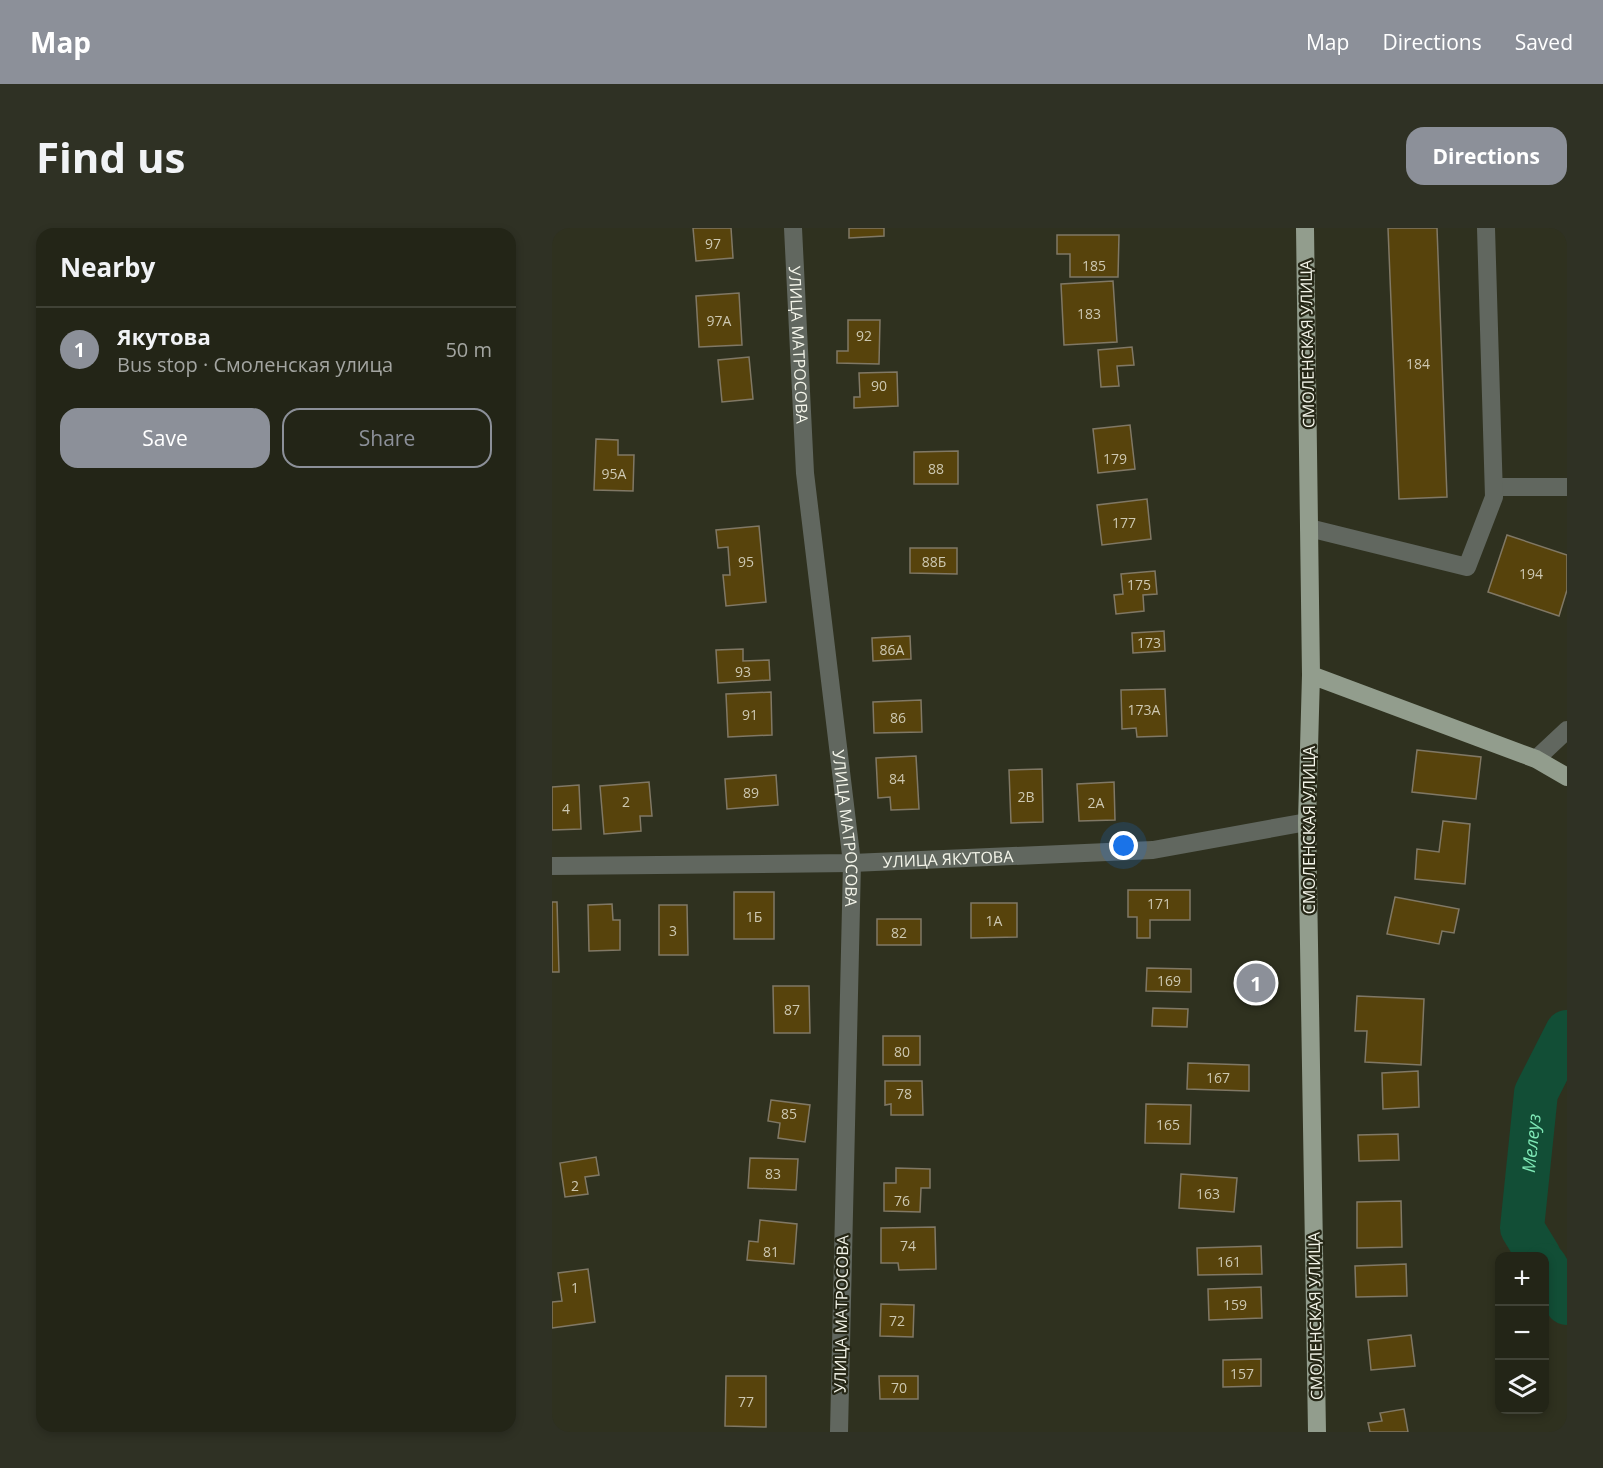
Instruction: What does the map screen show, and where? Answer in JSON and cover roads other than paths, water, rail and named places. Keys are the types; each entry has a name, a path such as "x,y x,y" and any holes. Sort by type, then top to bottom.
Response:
{"main road":[{"name":"СМОЛЕНСКАЯ УЛИЦА","path":"1305,228 1311,675 1307,822 1317,1432"},
{"path":"1311,675 1536,759 1567,777"}],"street":[{"name":"УЛИЦА МАТРОСОВА","path":"793,228 805,473 852,863 839,1432"},
{"path":"1309,528 1467,567 1494,497 1486,228"},
{"path":"1494,487 1567,488"},
{"path":"1536,759 1567,730"},
{"name":"УЛИЦА ЯКУТОВА","path":"552,866 852,863 1152,850 1307,822"}],"waterway":[{"name":"Мелеуз","path":"1537,1252 1522,1228 1536,1093 1567,1032"},
{"name":"Мелеуз","path":"1549,1272 1567,1303"}],"place":[{"name":"Якутова","path":"1256,983"}]}
